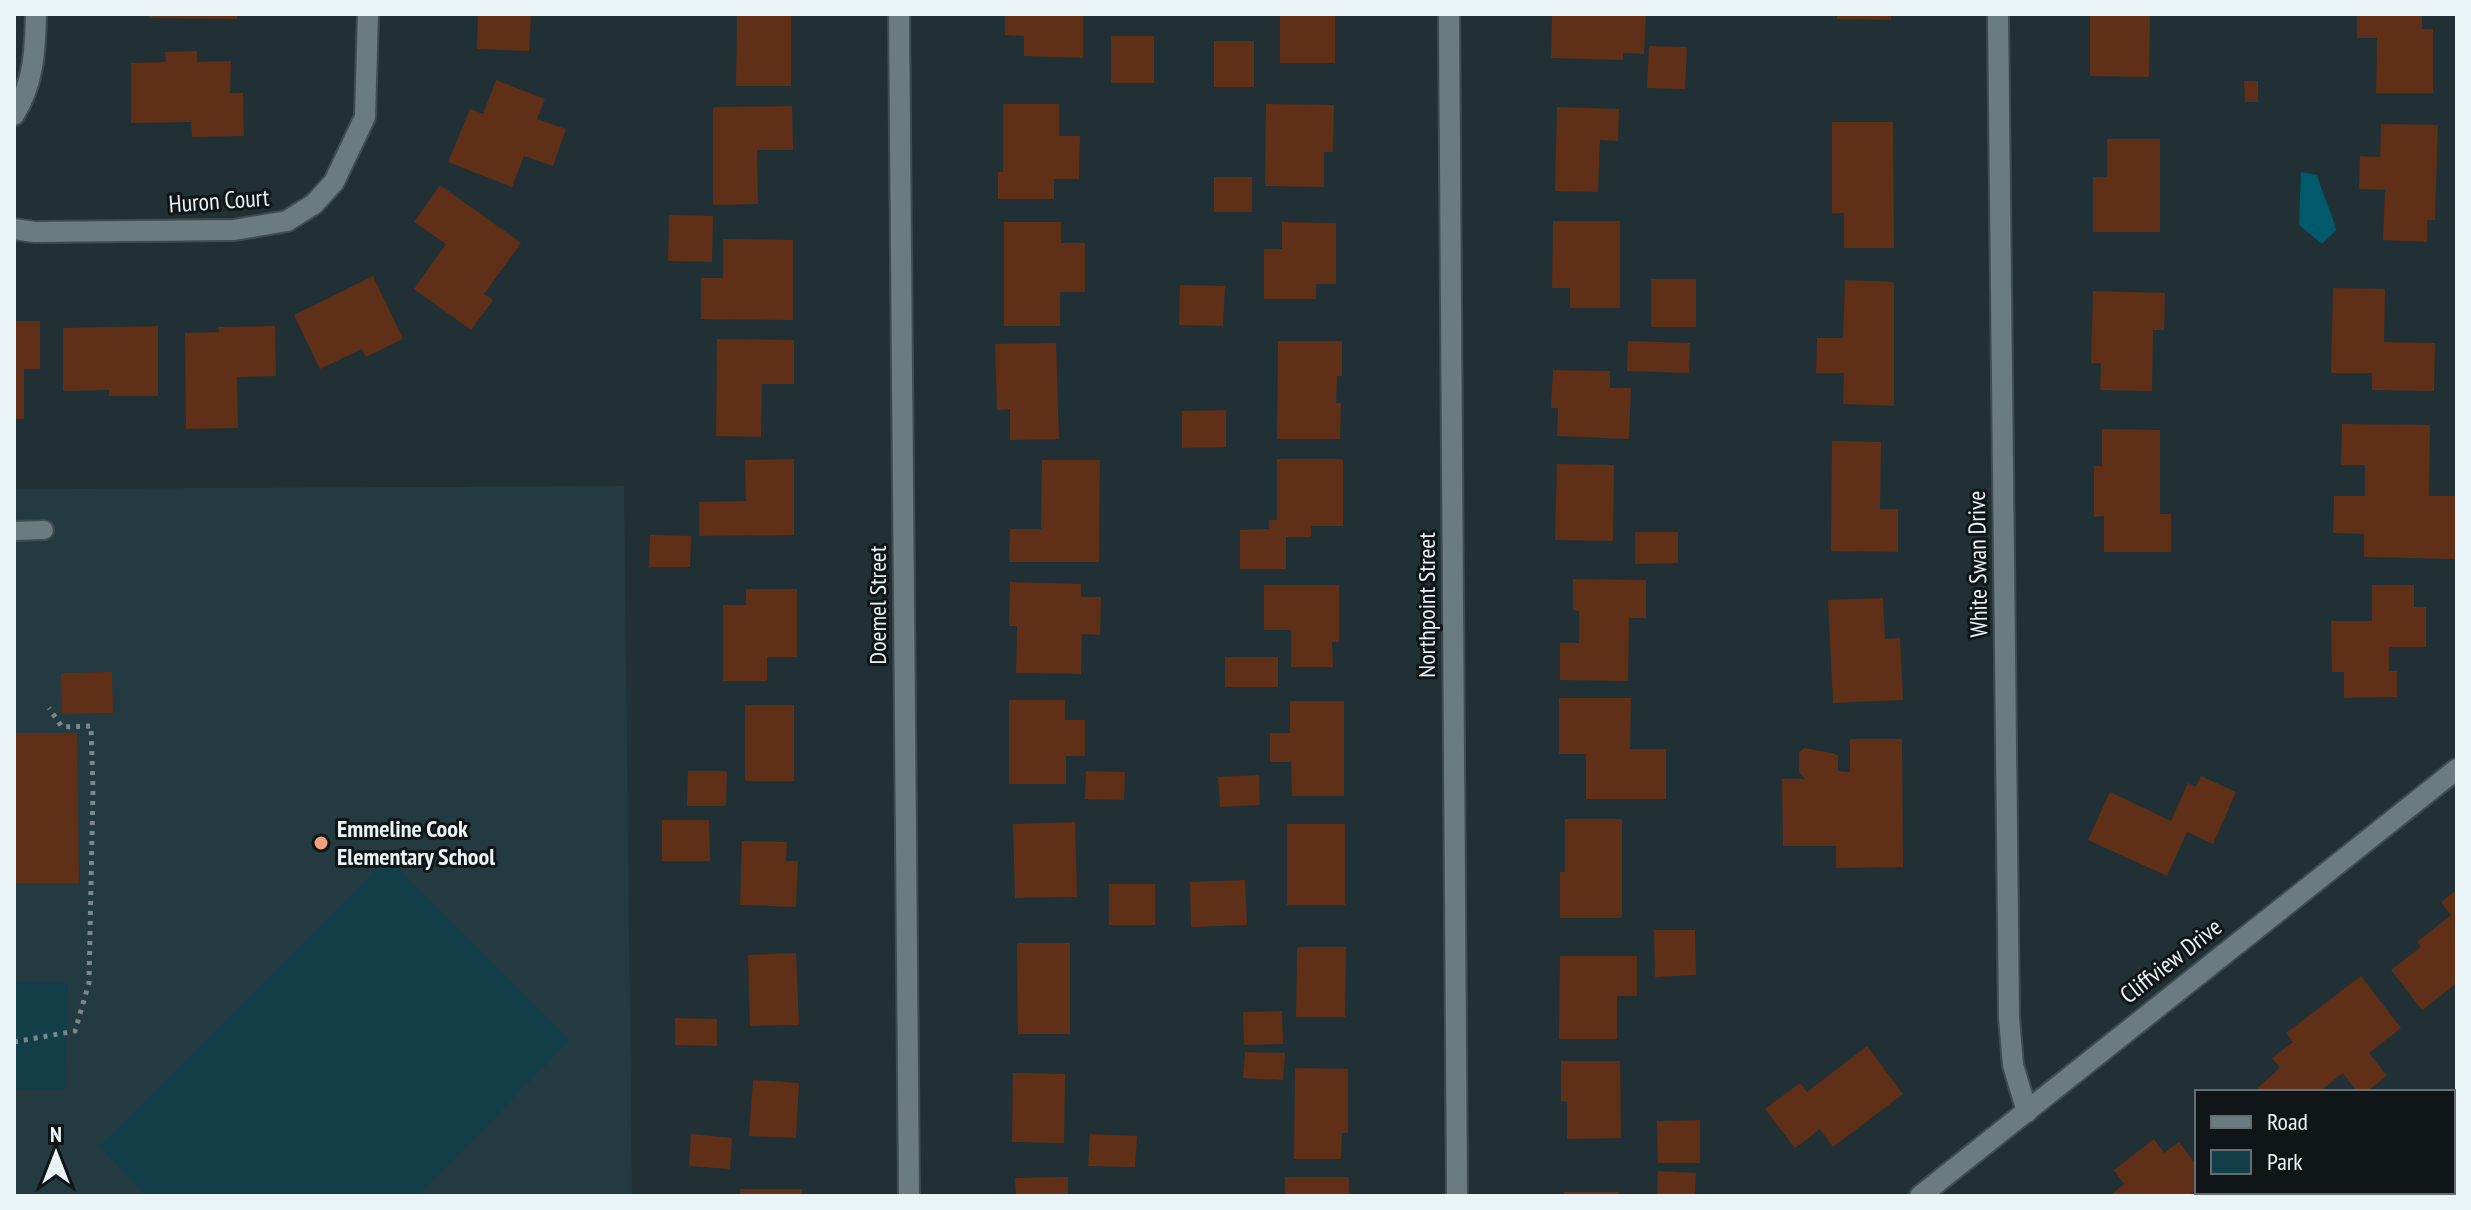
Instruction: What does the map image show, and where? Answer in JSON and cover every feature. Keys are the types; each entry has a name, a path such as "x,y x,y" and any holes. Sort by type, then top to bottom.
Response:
{"street":[{"path":"14,115 25,98 33,69 36,14"},
{"name":"Huron Court","path":"14,229 34,232 234,230 287,221 314,204 334,182 365,117 368,14"},
{"name":"Doemel Street","path":"899,14 909,1196"},
{"name":"Northpoint Street","path":"1449,14 1457,1196"},
{"name":"White Swan Drive","path":"1998,14 2009,1018 2013,1065 2027,1112"},
{"name":"Cliffview Drive","path":"1920,1196 2457,769"}],"lane":[{"path":"14,531 44,530"}],"path":[{"path":"14,1042 75,1031 89,983 93,789 91,726 62,727 49,708"}],"shaded area":[{"path":"2301,172 2317,175 2334,223 2336,230 2322,244 2299,225"},
{"name":"Emmeline Cook Elementary School","path":"624,486 632,1196 14,1196 14,489"}],"green space":[{"path":"387,858 570,1040 417,1196 147,1196 99,1146"},
{"path":"14,982 68,983 65,1089 14,1090"}],"building":[{"path":"149,14 237,14 237,19 149,18"},
{"path":"478,14 531,14 529,51 477,49"},
{"path":"737,14 791,14 791,86 736,86"},
{"path":"1005,14 1083,14 1083,58 1024,56 1024,36 1005,35"},
{"path":"1280,14 1335,14 1335,63 1280,63"},
{"path":"1552,14 1646,14 1644,54 1623,53 1623,60 1551,58"},
{"path":"1837,14 1891,14 1891,20 1837,19"},
{"path":"2090,14 2150,14 2149,77 2090,76"},
{"path":"2357,14 2422,14 2422,29 2433,29 2433,93 2376,93 2377,38 2357,38"},
{"path":"1111,36 1154,36 1154,83 1111,83"},
{"path":"1214,41 1254,41 1254,87 1214,87"},
{"path":"1649,46 1687,47 1685,89 1647,88"},
{"path":"197,51 197,62 231,61 230,93 243,93 244,136 192,137 191,122 131,123 131,63 166,62 165,52"},
{"path":"496,80 545,99 537,119 566,129 553,166 524,156 512,187 448,162 470,109 483,114"},
{"path":"2244,81 2258,81 2258,102 2245,102"},
{"path":"1003,104 1059,104 1059,136 1080,136 1079,179 1054,179 1054,199 998,199 998,172 1003,172"},
{"path":"1266,104 1334,105 1333,152 1324,152 1324,187 1265,186"},
{"path":"792,106 793,150 757,150 758,204 713,205 713,107"},
{"path":"1557,107 1619,109 1618,141 1600,140 1598,192 1555,191"},
{"path":"1832,122 1893,122 1894,248 1844,248 1844,213 1832,213"},
{"path":"2381,124 2438,125 2435,220 2427,220 2427,242 2383,240 2385,190 2359,189 2360,156 2380,157"},
{"path":"2107,139 2160,139 2160,232 2093,232 2093,177 2107,177"},
{"path":"1214,177 1252,177 1252,212 1214,212"},
{"path":"440,185 521,243 484,294 493,300 471,330 414,289 446,244 414,222"},
{"path":"669,215 713,216 712,262 668,261"},
{"path":"1553,221 1620,221 1620,308 1570,308 1570,288 1552,288"},
{"path":"1004,222 1061,222 1061,243 1085,243 1085,292 1060,292 1060,326 1004,326"},
{"path":"1282,222 1336,223 1336,284 1316,284 1316,299 1264,299 1264,249 1282,249"},
{"path":"723,239 793,240 793,320 701,319 701,278 723,278"},
{"path":"373,276 403,339 366,357 362,349 320,369 294,315"},
{"path":"1651,279 1696,279 1696,327 1651,327"},
{"path":"1845,280 1894,282 1894,406 1843,404 1844,373 1816,373 1817,338 1843,338"},
{"path":"1180,285 1225,286 1223,326 1179,325"},
{"path":"2333,288 2385,289 2384,342 2435,343 2434,391 2372,390 2372,373 2331,373"},
{"path":"2093,291 2165,293 2164,330 2153,330 2152,391 2100,390 2101,363 2091,363"},
{"path":"14,321 40,321 40,369 24,369 24,419 14,419"},
{"path":"158,326 158,396 109,396 109,390 63,391 63,328"},
{"path":"275,326 276,376 237,377 238,428 186,429 185,333 219,332 218,327"},
{"path":"717,339 794,340 794,384 762,384 761,437 716,436"},
{"path":"1278,341 1342,341 1342,376 1337,376 1336,403 1341,403 1340,439 1277,439"},
{"path":"1628,341 1690,343 1689,373 1627,371"},
{"path":"1056,343 1059,439 1010,440 1010,409 997,410 995,344"},
{"path":"1553,370 1610,371 1610,388 1631,388 1629,439 1557,436 1558,408 1551,408"},
{"path":"1226,410 1226,447 1182,448 1182,411"},
{"path":"2342,424 2430,425 2429,496 2457,496 2457,559 2364,557 2364,534 2333,533 2334,496 2365,496 2365,465 2341,465"},
{"path":"2102,429 2160,430 2160,514 2171,514 2171,552 2104,552 2104,516 2094,517 2094,466 2102,466"},
{"path":"1832,441 1881,442 1880,509 1898,509 1898,552 1831,551"},
{"path":"794,459 794,535 699,536 699,502 746,501 745,460"},
{"path":"1277,459 1343,459 1343,526 1311,526 1311,537 1286,537 1286,569 1240,569 1240,530 1269,529 1269,520 1277,520"},
{"path":"1042,460 1100,460 1099,562 1009,562 1010,529 1041,529"},
{"path":"1557,464 1614,465 1613,541 1555,540"},
{"path":"1635,532 1678,532 1678,563 1635,564"},
{"path":"650,535 691,536 690,567 649,567"},
{"path":"1573,579 1646,580 1646,618 1629,618 1628,681 1560,680 1560,643 1579,643 1579,611 1573,610"},
{"path":"1010,582 1081,584 1081,597 1101,597 1100,635 1082,634 1081,674 1016,673 1017,626 1009,626"},
{"path":"1264,585 1339,585 1339,642 1332,642 1333,667 1291,667 1291,630 1264,630"},
{"path":"2372,585 2414,585 2414,607 2426,607 2426,647 2389,647 2389,671 2397,671 2397,697 2344,698 2344,672 2332,672 2331,621 2372,621"},
{"path":"746,589 797,589 797,657 767,657 767,681 723,681 723,605 746,605"},
{"path":"1883,598 1885,639 1900,638 1903,700 1833,703 1828,600"},
{"path":"1225,657 1278,657 1278,687 1225,687"},
{"path":"112,672 113,713 62,714 61,673"},
{"path":"1559,698 1631,698 1630,749 1666,749 1666,799 1586,799 1586,754 1559,754"},
{"path":"1009,700 1065,700 1065,720 1085,720 1085,756 1066,756 1066,784 1009,784"},
{"path":"1290,701 1344,701 1344,796 1292,796 1291,762 1270,762 1270,733 1290,733"},
{"path":"745,705 794,705 794,781 745,781"},
{"path":"14,733 77,733 79,883 14,883"},
{"path":"1850,739 1902,739 1903,867 1836,868 1836,846 1783,846 1782,779 1805,779 1799,772 1799,753 1804,748 1833,753 1838,756 1838,771 1850,772"},
{"path":"688,771 727,771 726,806 687,806"},
{"path":"1086,771 1125,772 1124,800 1085,799"},
{"path":"1259,775 1260,805 1220,807 1218,777"},
{"path":"2201,776 2236,792 2213,844 2187,832 2167,876 2088,840 2110,792 2171,821 2188,783 2196,787"},
{"path":"1565,819 1622,819 1622,918 1560,918 1560,872 1565,872"},
{"path":"662,820 709,820 710,861 662,861"},
{"path":"1075,822 1077,897 1015,898 1013,824"},
{"path":"1287,824 1345,824 1345,905 1287,905"},
{"path":"742,841 787,842 786,861 798,861 796,907 740,905"},
{"path":"1245,880 1247,925 1191,927 1190,882"},
{"path":"1109,884 1155,884 1155,925 1109,925"},
{"path":"2457,890 2457,983 2422,1010 2391,970 2421,947 2417,942 2451,915 2441,902"},
{"path":"1654,930 1695,930 1696,975 1655,977"},
{"path":"1017,943 1070,943 1070,1034 1018,1034"},
{"path":"1297,947 1346,947 1345,1017 1296,1017"},
{"path":"796,953 799,1025 750,1026 748,955"},
{"path":"1560,956 1637,956 1637,996 1617,996 1617,1039 1559,1039"},
{"path":"2361,976 2401,1028 2369,1053 2387,1076 2369,1090 2356,1090 2343,1073 2322,1090 2255,1090 2280,1068 2272,1058 2293,1042 2286,1033"},
{"path":"1282,1011 1283,1044 1244,1045 1243,1012"},
{"path":"675,1018 717,1019 717,1046 675,1045"},
{"path":"1867,1046 1903,1094 1833,1147 1820,1129 1795,1148 1765,1109 1800,1083 1807,1092"},
{"path":"1245,1052 1285,1053 1283,1080 1243,1078"},
{"path":"1561,1061 1620,1061 1621,1138 1567,1139 1567,1102 1561,1101"},
{"path":"1295,1068 1348,1069 1348,1133 1342,1133 1341,1159 1294,1159"},
{"path":"1013,1073 1065,1074 1064,1143 1012,1142"},
{"path":"753,1080 799,1083 796,1138 749,1136"},
{"path":"1700,1120 1700,1163 1658,1163 1657,1121"},
{"path":"691,1134 732,1138 730,1169 689,1166"},
{"path":"1090,1134 1137,1136 1135,1167 1088,1166"},
{"path":"2154,1139 2164,1153 2179,1142 2195,1163 2195,1191 2188,1196 2109,1196 2124,1184 2114,1170"},
{"path":"1658,1171 1696,1173 1695,1196 1657,1196"},
{"path":"1068,1177 1068,1196 1016,1196 1015,1178"},
{"path":"1285,1177 1349,1177 1349,1196 1285,1196"},
{"path":"740,1189 802,1189 802,1196 740,1196"},
{"path":"1564,1192 1619,1192 1619,1196 1564,1196"}],"place":[{"name":"Emmeline Cook Elementary School","path":"321,843"}]}
